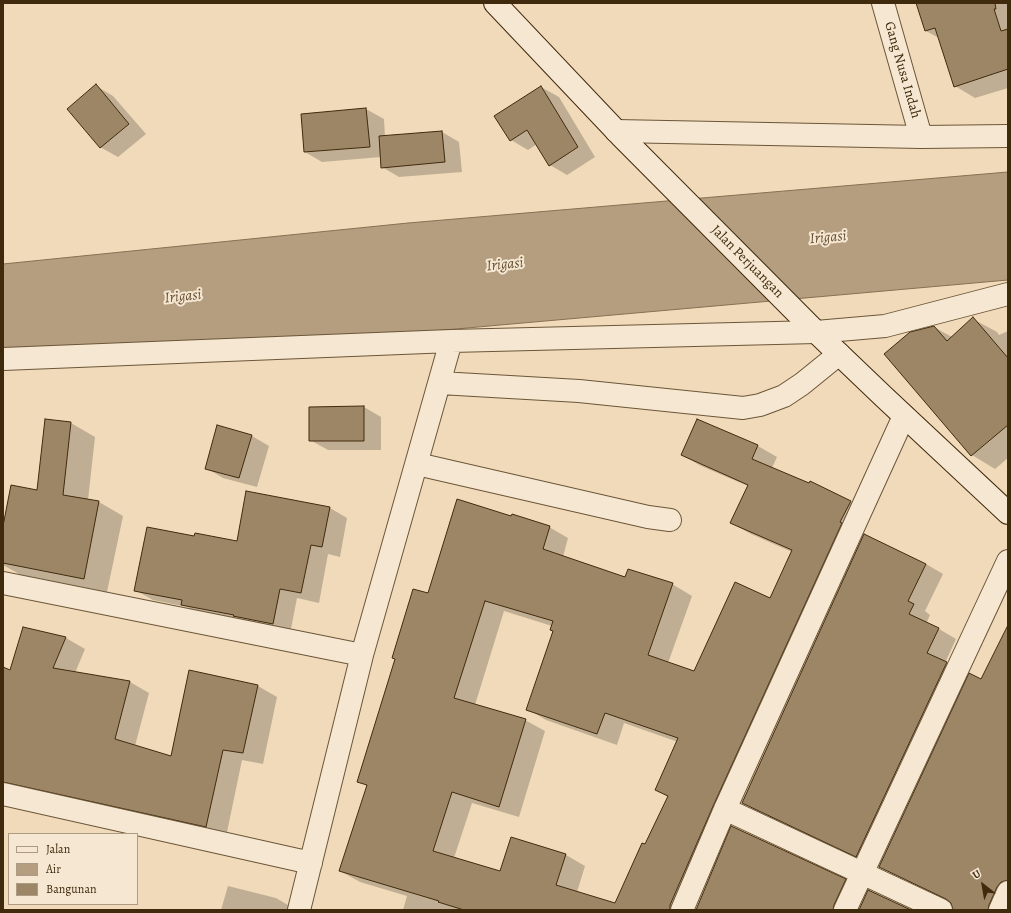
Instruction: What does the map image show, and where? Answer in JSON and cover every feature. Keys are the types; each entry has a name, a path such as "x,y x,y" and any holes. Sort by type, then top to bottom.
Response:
{"street":[{"name":"Jalan Perjuangan","path":"495,3 618,133 811,327 1008,513"},
{"name":"Gang Nusa Indah","path":"883,3 921,137"},
{"path":"618,133 921,137 1008,136"},
{"path":"3,359 811,327 885,326 1008,294"},
{"path":"299,910 362,655 451,341"},
{"path":"440,383 579,391 743,408 760,405 784,396 802,384 839,354"},
{"path":"682,910 726,809 904,416"},
{"path":"417,464 648,517 670,520"},
{"path":"845,910 1008,561"},
{"path":"3,583 362,655"},
{"path":"3,794 311,863"},
{"path":"726,809 941,910"},
{"path":"1000,910 1008,892"}],"water":[{"name":"Irigasi","path":"1008,172 1008,280 49,366 3,366 3,264 408,223"}],"building":[{"path":"916,3 995,3 996,9 994,9 1001,31 1008,29 1008,69 954,87 935,28 925,31"},
{"path":"96,84 129,124 100,148 67,109"},
{"path":"541,86 578,147 549,166 527,130 510,141 494,116"},
{"path":"366,108 370,147 304,152 301,114"},
{"path":"442,131 445,162 381,168 379,136"},
{"path":"973,317 1008,358 1008,425 971,456 884,354 910,332 934,326 947,341"},
{"path":"364,406 364,441 309,441 309,407"},
{"path":"45,419 71,422 63,495 99,501 84,579 3,563 3,526 11,485 37,490"},
{"path":"697,419 758,445 752,459 809,483 810,481 851,501 840,522 842,523 714,804 670,905 670,910 464,910 339,871 367,785 357,782 395,659 392,658 413,589 428,593 457,499 511,516 512,514 550,526 543,549 625,577 628,569 673,583 648,655 694,671 735,582 770,598 792,550 730,523 748,485 681,455","holes":["485,601 553,621 550,630 553,631 526,710 597,734 605,713 678,738 655,790 668,796 645,844 642,843 615,903 556,885 566,854 511,837 500,871 433,851 452,792 499,807 526,719 454,698"]},
{"path":"217,425 252,435 239,478 205,469"},
{"path":"246,491 330,507 322,547 311,545 301,593 280,589 273,624 181,605 182,600 134,591 147,527 194,536 195,533 237,541"},
{"path":"864,534 926,564 908,601 914,604 909,614 939,628 927,653 947,662 856,857 742,803"},
{"path":"1008,625 1008,880 1001,882 997,887 988,910 953,910 951,903 946,899 879,867 969,673 981,679"},
{"path":"23,627 66,637 53,668 130,681 115,739 171,756 189,670 258,685 243,753 223,750 206,827 3,782 3,667 10,670"},
{"path":"731,826 846,879 833,910 696,910"},
{"path":"868,890 911,910 859,910"}]}
